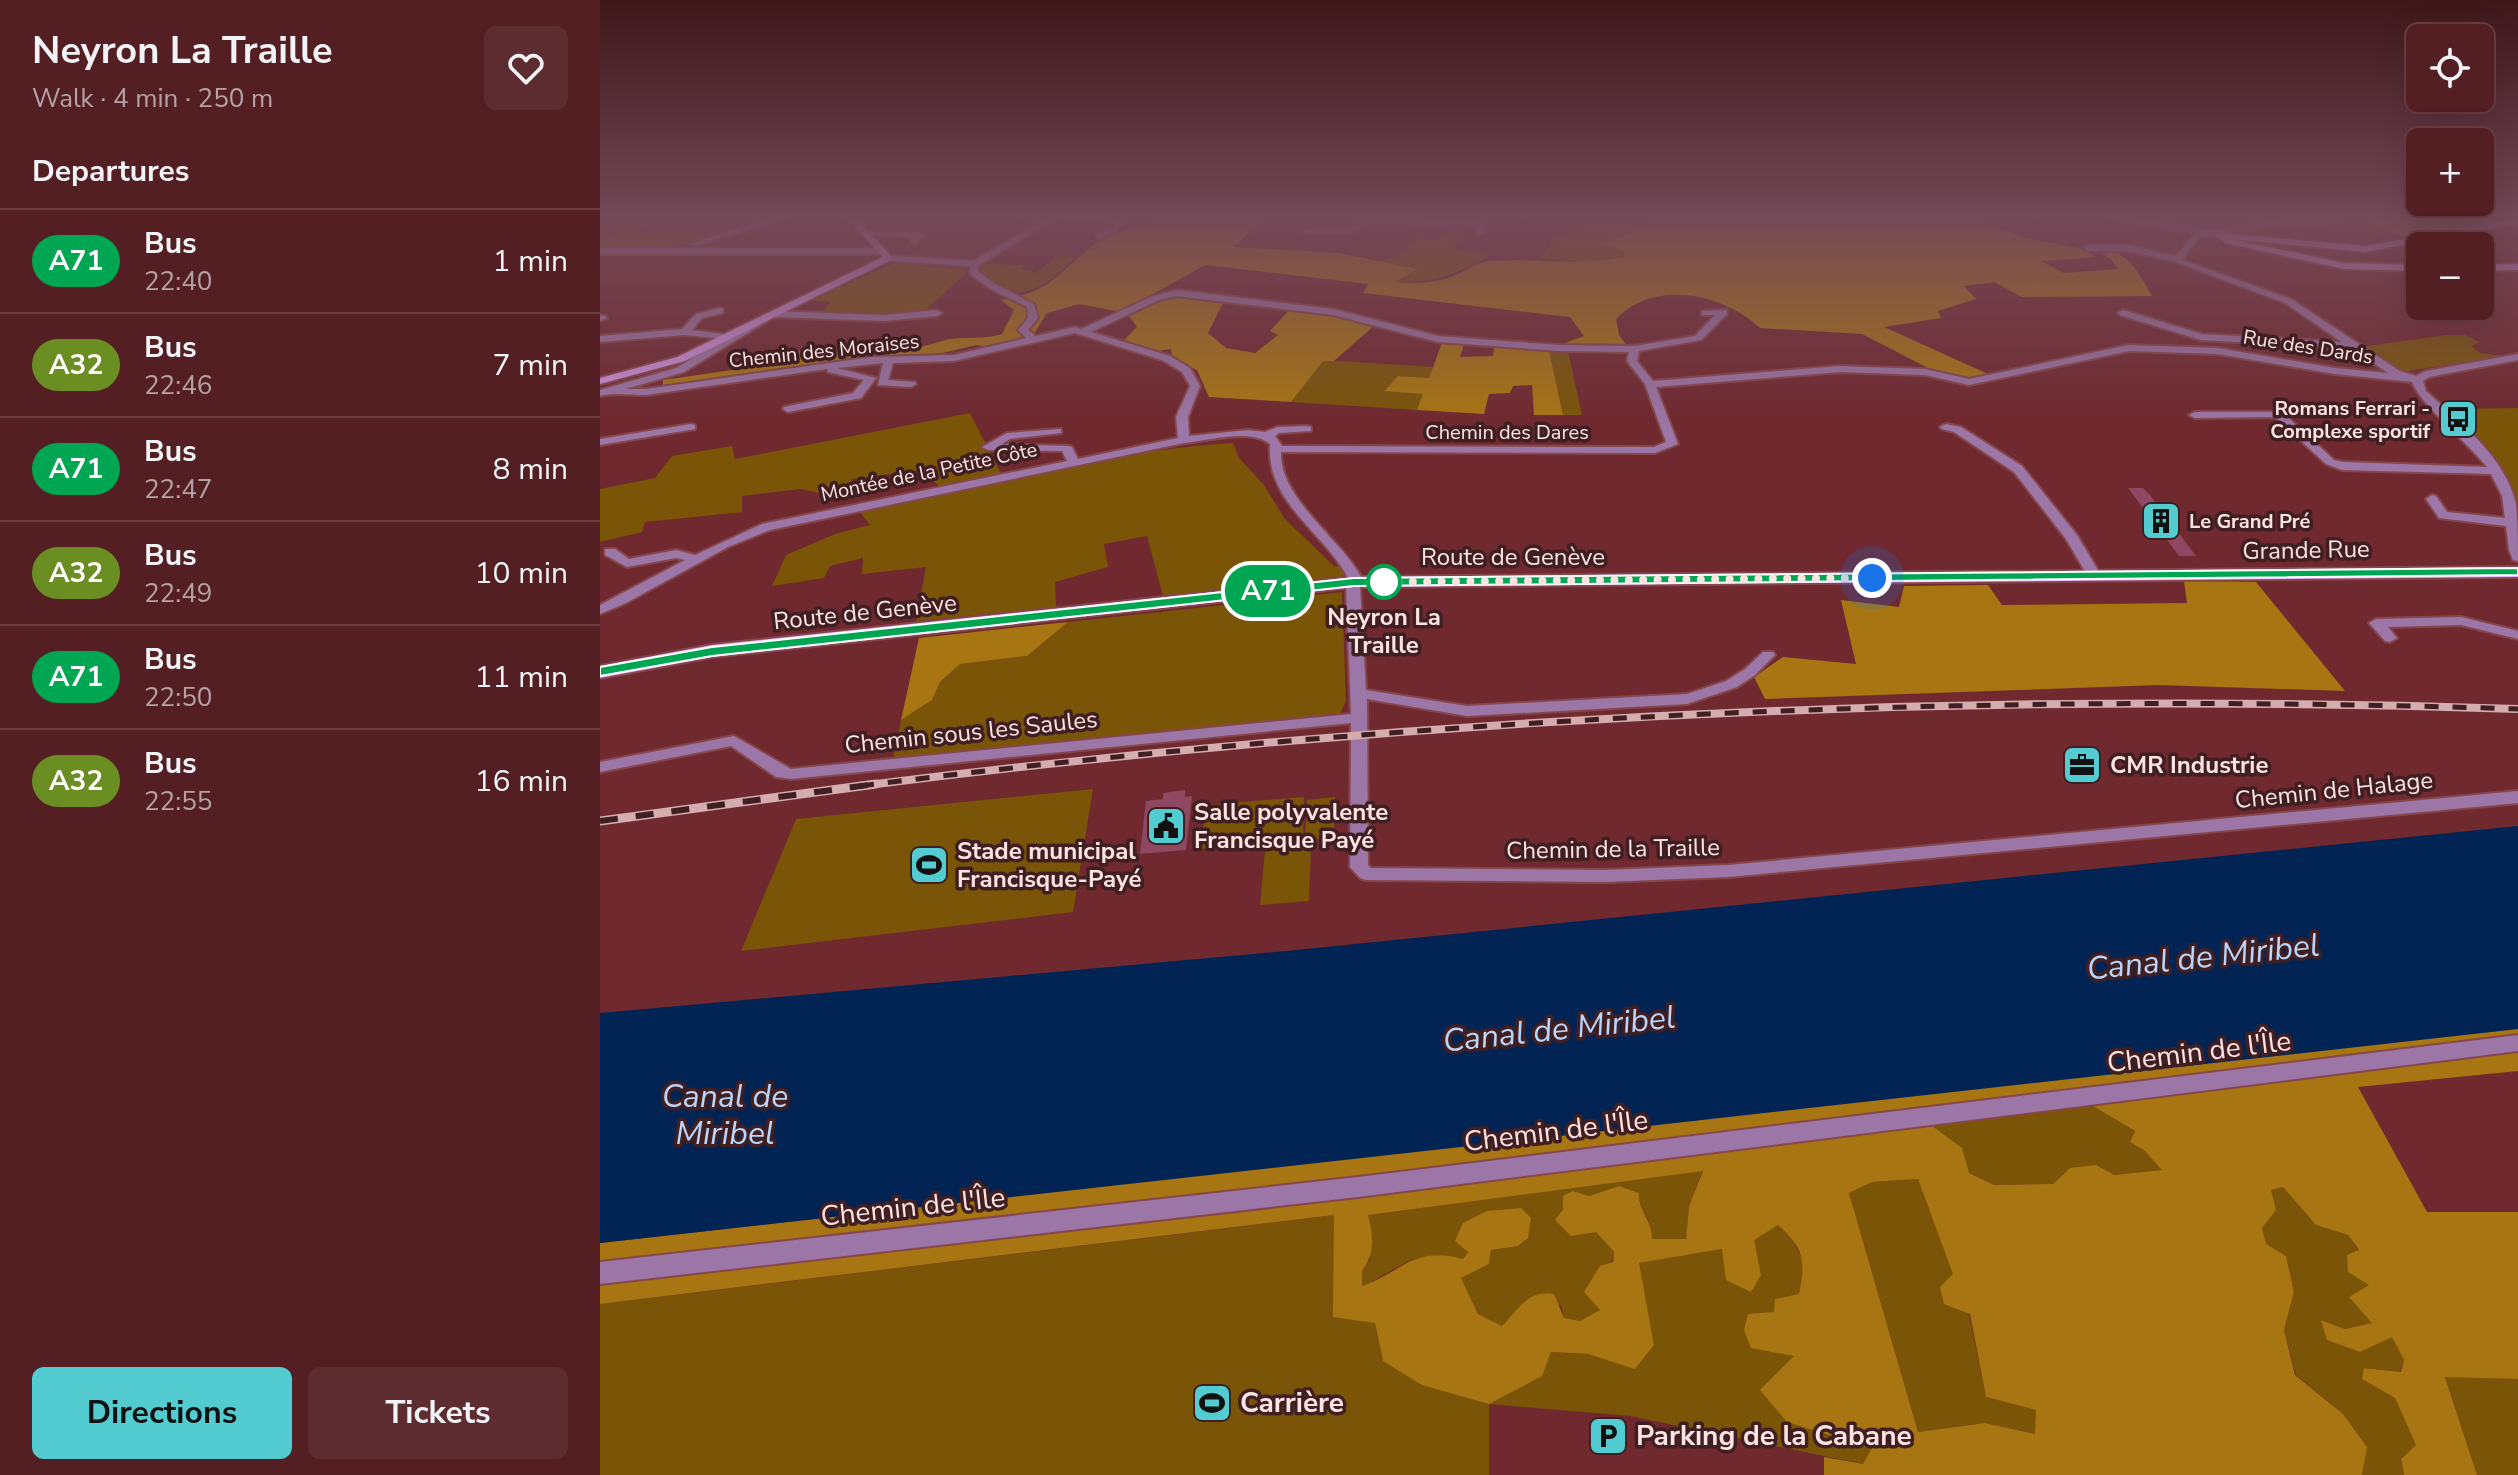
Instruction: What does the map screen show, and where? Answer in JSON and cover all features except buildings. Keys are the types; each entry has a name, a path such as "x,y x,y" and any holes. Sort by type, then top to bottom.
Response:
{"main road":[{"name":"Grande Rue","path":"2095,577 2517,569"},
{"name":"Route de Genève","path":"600,672 712,651 1354,582 2095,577"}],"street":[{"path":"606,388 674,363 828,287"},
{"path":"994,287 1031,306 1033,318 1023,330 1033,339"},
{"path":"2251,287 2288,301 2403,377 2417,380 2426,374 2518,357"},
{"path":"1084,331 1156,298 1176,293 1333,312 1418,336 1582,349 1635,349 1698,338 1724,312 1705,313"},
{"path":"685,332 699,316 720,311"},
{"path":"606,388 667,374 697,362 772,314 884,318 937,313"},
{"path":"2123,313 2201,337 2351,345"},
{"name":"Chemin des Moraises","path":"606,388 646,392 834,365 889,359 954,358 1066,331 1084,331"},
{"path":"1084,331 1166,358 1186,370 1195,386 1182,417 1184,440"},
{"path":"600,339 685,332 727,336"},
{"name":"Rue des Dards","path":"1650,384 1840,369 1925,372 1969,382 2129,348 2218,351 2335,371 2403,377"},
{"name":"Chemin des Dares","path":"1276,449 1667,448 1672,444 1650,384 1632,361 1635,349"},
{"path":"889,359 882,383 911,384"},
{"path":"788,409 851,398 865,390 871,378 833,372 834,365"},
{"path":"2417,380 2421,392 2495,471 2510,500 2517,569"},
{"path":"2195,415 2278,414 2330,462 2342,466 2495,471"},
{"path":"600,442 691,427"},
{"path":"1946,427 1957,429 2018,469 2072,538 2095,577"},
{"name":"Montée de la Petite Côte","path":"600,610 639,592 729,540 767,527 1184,440 1248,433 1267,436 1277,430 1307,429"},
{"path":"1057,431 1007,436 988,447 1068,449 1073,462"},
{"path":"1267,436 1276,443 1275,465 1284,487 1309,522 1348,563 1354,582"},
{"path":"2432,499 2443,515 2514,523"},
{"path":"610,552 627,563 676,554 696,559"},
{"name":"Chemin de la Traille","path":"1354,582 1359,693 1359,867 1366,874 1685,874 2064,837 2155,832"},
{"path":"2390,638 2376,623 2461,621 2518,635"},
{"path":"1359,693 1467,711 1687,699 1720,691 1751,673 1768,655"},
{"name":"Chemin sous les Saules","path":"600,767 734,741 782,773 791,774 1357,718"},
{"name":"Chemin de Halage","path":"2155,832 2518,797"},
{"name":"Chemin de l'Île","path":"600,1273 1358,1187 2518,1043"}],"shaded area":[{"path":"841,287 951,287 922,313 888,317 820,315 831,302 811,300"},
{"path":"1000,287 1038,287 1017,292"},
{"path":"1166,287 1121,312 1079,304 1047,313 1034,334 987,347 977,345 942,353 868,358 663,385 663,380 746,368 762,352 808,350 814,355 834,354 856,340 893,347 902,342 908,349 951,339 1002,334 1014,310 1001,300 1040,289"},
{"path":"1366,287 1965,287 1976,299 1938,311 1941,318 1884,327 1988,374 1963,381 1932,370 1862,334 1760,328 1727,306 1688,295 1649,299 1632,306 1616,319 1619,335 1628,347 1557,346 1584,336 1570,317 1363,293"},
{"path":"2003,287 2147,287 2152,296 2022,297"},
{"path":"1172,296 1223,303 1208,333 1226,348 1255,353 1278,335 1270,331 1291,308 1375,325 1334,361 1323,361 1291,402 1209,397 1197,370 1172,358 1171,349 1157,351 1124,340 1137,327 1129,316"},
{"path":"2465,335 2479,342 2471,346 2481,353 2503,356 2402,372 2360,347"},
{"path":"1443,340 1465,341 1460,357 1493,356 1495,344 1549,350 1563,415 1534,415 1532,385 1513,386 1510,393 1489,394 1484,414 1417,410 1423,394 1384,391 1398,376 1429,378"},
{"path":"1549,350 1568,351 1582,415 1563,415"},
{"path":"1323,360 1433,367 1429,378 1398,376 1385,390 1424,394 1417,410 1291,402"},
{"path":"2518,408 2518,507 2500,466 2447,409"},
{"path":"970,413 1001,474 941,488 921,470 852,479 850,499 800,489 742,496 742,512 645,522 642,532 600,542 600,489 655,478 672,456 732,446 735,459"},
{"path":"1233,443 1239,458 1264,485 1285,519 1334,566 1345,568 1348,577 1163,596 1147,536 1104,544 1108,567 1055,582 1056,607 916,621 926,567 862,574 863,558 830,566 824,578 772,586 786,555 835,534 870,525 859,511 1092,461"},
{"path":"2184,581 2256,582 2345,691 2159,685 1765,699 1754,677 1783,657 1856,664 1841,600 1899,607 1904,586 1988,585 2002,605 2187,603"},
{"path":"1342,592 1346,701 1340,714 893,758 901,720 932,700 940,682 960,664 1027,656 1068,622"},
{"path":"1068,622 1027,656 960,664 940,682 932,700 901,720 919,638"},
{"name":"Stade municipal Francisque-Payé","path":"1093,789 1073,912 741,951 796,819"},
{"path":"1304,797 1303,840 1200,849 1206,805"},
{"path":"1335,797 1334,838 1305,840 1307,800"},
{"path":"1311,848 1309,901 1260,905 1265,851"},
{"path":"2518,1020 2518,1071 2358,1087 2427,1212 2518,1212 2518,1379 2445,1377 2477,1475 2404,1475 2401,1459 2416,1445 2395,1398 2362,1379 2364,1368 2401,1372 2404,1360 2392,1337 2360,1352 2327,1340 2321,1320 2345,1329 2372,1323 2349,1297 2369,1285 2348,1272 2347,1255 2359,1250 2348,1235 2316,1225 2283,1187 2271,1190 2276,1210 2262,1228 2266,1244 2286,1256 2294,1292 2284,1330 2295,1375 2343,1414 2367,1447 2362,1475 1824,1475 1824,1457 1863,1464 1872,1448 1787,1422 1760,1390 1794,1356 1751,1348 1744,1330 1748,1314 1774,1312 1775,1299 1799,1294 1801,1256 1793,1241 1778,1225 1754,1240 1761,1275 1751,1292 1726,1280 1722,1249 1639,1263 1654,1345 1635,1369 1588,1354 1551,1352 1542,1376 1489,1404 1422,1385 1383,1361 1375,1323 1333,1317 1334,1215 600,1304 600,1243 1336,1160 1703,1097","holes":["2081,1099 2135,1131 2130,1142 2145,1151 2162,1170 2114,1175 2096,1165 2070,1168 2053,1184 1994,1185 1969,1173 1962,1148 1924,1120","1703,1171 1689,1206 1686,1239 1652,1239 1639,1193 1619,1186 1589,1196 1573,1191 1563,1196 1563,1209 1555,1220 1571,1236 1596,1232 1614,1252 1613,1262 1600,1266 1584,1292 1600,1310 1580,1321 1564,1318 1554,1294 1545,1293 1531,1297 1502,1326 1478,1314 1461,1278 1489,1264 1491,1250 1518,1246 1528,1238 1531,1218 1521,1208 1487,1211 1463,1223 1455,1241 1468,1252 1463,1259 1446,1256 1420,1258 1362,1286 1362,1271 1370,1257 1372,1244 1368,1215","1918,1179 1953,1274 1940,1287 1944,1304 1970,1314 1986,1397 2036,1410 2035,1434 1985,1423 1918,1432 1849,1193 1872,1182"]},
{"path":"2081,1099 2135,1131 2130,1142 2145,1151 2163,1170 2114,1175 2070,1168 2053,1184 1994,1185 1969,1173 1923,1119"},
{"path":"1703,1170 1689,1206 1686,1239 1652,1239 1639,1193 1619,1186 1589,1196 1573,1191 1555,1221 1596,1232 1614,1252 1600,1310 1580,1321 1564,1318 1561,1305 1527,1299 1502,1326 1478,1314 1461,1278 1489,1264 1491,1250 1518,1246 1468,1252 1463,1259 1421,1257 1362,1287 1362,1271 1370,1260 1368,1215"},
{"path":"1918,1179 1969,1314 1986,1397 2036,1410 2036,1434 1985,1423 1918,1432 1849,1193 1872,1182"},
{"path":"2283,1187 2316,1225 2348,1235 2359,1251 2369,1285 2372,1323 2345,1329 2322,1320 2360,1352 2392,1336 2404,1360 2400,1372 2365,1368 2395,1398 2416,1445 2401,1459 2404,1475 2362,1475 2366,1446 2343,1414 2296,1375 2284,1330 2294,1292 2286,1256 2266,1244 2262,1228 2275,1210 2271,1190"},
{"path":"1335,1215 1375,1323 1383,1361 1550,1352 1588,1354 1636,1368 1654,1345 1638,1263 1722,1249 1761,1275 1753,1240 1778,1225 1791,1237 1805,1264 1787,1422 1873,1448 1863,1464 1630,1416 1489,1404 1489,1475 600,1475 600,1304"},
{"path":"2445,1376 2518,1379 2518,1475 2477,1475"}],"water":[{"name":"Canal de Miribel","path":"2518,826 2518,1029 600,1243 600,1013 1276,952"}],"railway":[{"path":"868,785 1273,742 1688,715 1895,707 2103,704 2311,704 2518,709"},
{"path":"868,785 876,784"},
{"path":"600,821 868,785"},
{"path":"860,786 868,785"}],"bus line":[{"name":"A71","path":"600,672 712,651 1100,612 1354,582 2518,572"}],"place":[{"name":"Romans Ferrari - Complexe sportif","path":"2458,419"},
{"name":"Le Grand Pré","path":"2161,521"},
{"name":"Neyron La Traille","path":"1384,582"},
{"name":"CMR Industrie","path":"2082,765"},
{"name":"Salle polyvalente Francisque Payé","path":"1166,826"},
{"name":"Stade municipal Francisque-Payé","path":"929,865"},
{"name":"Carrière","path":"1212,1403"},
{"name":"Parking de la Cabane","path":"1608,1436"}],"route":[{"path":"1384,582 1872,578"}]}
